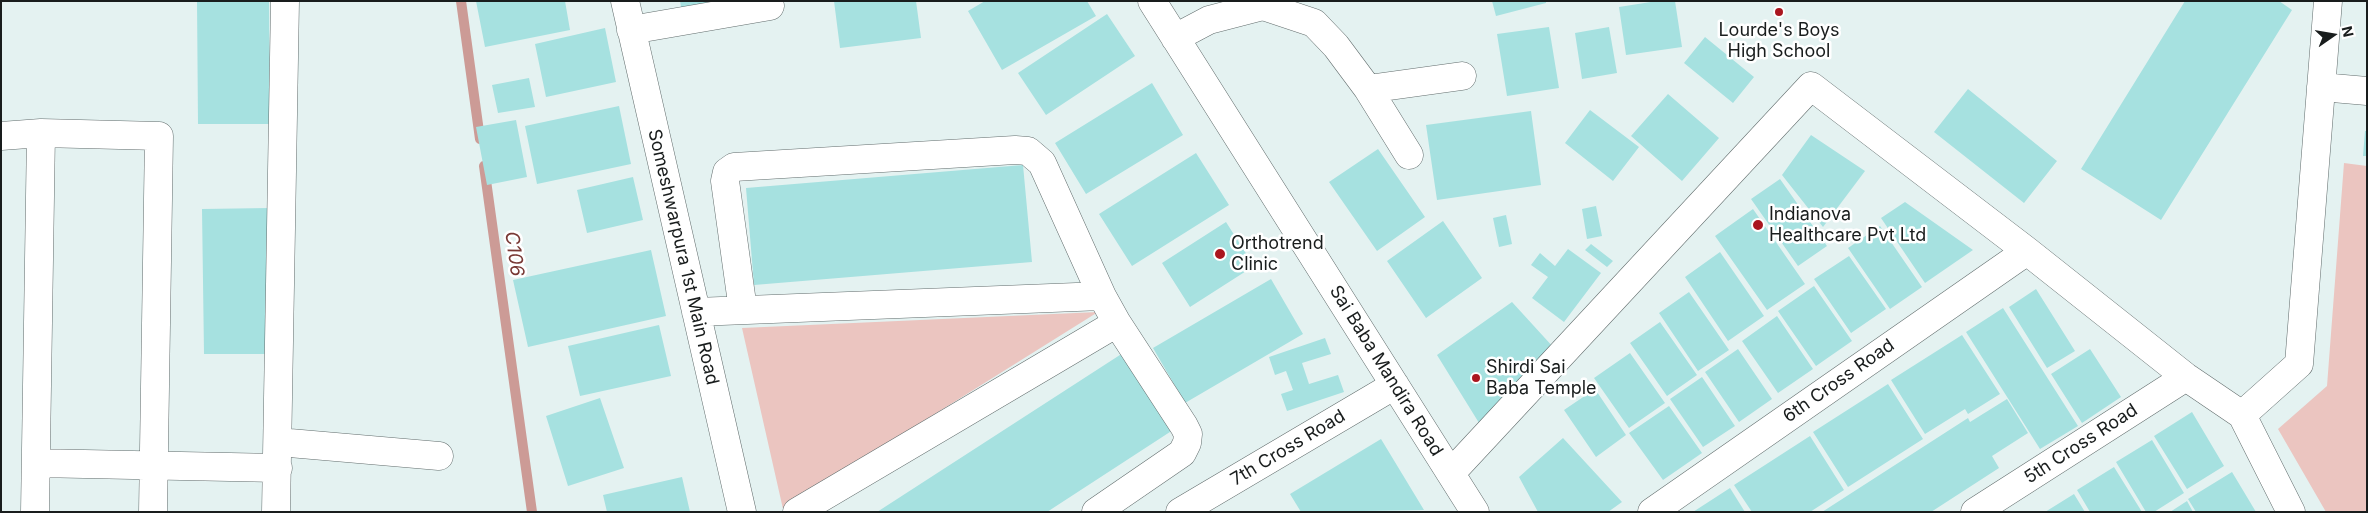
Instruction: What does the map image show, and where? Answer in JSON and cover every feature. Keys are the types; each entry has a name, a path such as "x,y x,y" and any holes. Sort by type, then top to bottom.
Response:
{"street":[{"path":"276,512 285,1"},
{"name":"Someshwarpura 1st Main Road","path":"625,1 742,512"},
{"name":"Sai Baba Mandira Road","path":"1152,1 1475,512"},
{"path":"2242,415 2299,364 2328,1"},
{"path":"631,30 770,6"},
{"path":"1175,38 1209,20 1262,6 1314,23 1336,46 1368,89 1409,155"},
{"path":"1368,89 1462,76"},
{"path":"1451,473 1811,86 2026,250 2186,377 2242,415 2291,512"},
{"path":"2321,87 2367,92"},
{"path":"35,512 41,134"},
{"path":"1,136 41,134 159,136 153,512"},
{"path":"743,310 725,181 727,172 734,168 1015,150 1028,151 1042,163 1102,296 1188,434 1187,443 1182,453 1096,512"},
{"name":"6th Cross Road","path":"1652,512 2026,250"},
{"path":"696,312 1102,296"},
{"path":"798,512 1117,322"},
{"name":"5th Cross Road","path":"1975,512 2186,377"},
{"name":"7th Cross Road","path":"1180,512 1395,385"},
{"path":"36,463 153,465 278,455 439,456"}],"shaded area":[{"path":"2344,163 2367,166 2367,512 2326,512 2278,429 2327,386"},
{"path":"1098,312 783,509 742,328"}],"building":[{"path":"197,1 269,1 270,124 198,124"},
{"path":"476,1 565,1 570,30 485,47"},
{"path":"680,1 727,1 682,13"},
{"path":"834,1 916,1 921,38 840,48"},
{"path":"985,1 1087,1 1096,16 1002,70 968,11"},
{"path":"1492,1 1546,1 1546,3 1496,16"},
{"path":"1657,1 1675,1 1682,47 1626,55 1619,7"},
{"path":"2185,1 2279,1 2292,10 2161,220 2081,169"},
{"path":"1107,14 1135,56 1046,115 1018,73"},
{"path":"1549,27 1559,88 1507,96 1497,34"},
{"path":"1609,27 1617,73 1582,79 1575,33"},
{"path":"605,28 616,82 546,97 535,44"},
{"path":"1705,37 1754,77 1733,103 1684,63"},
{"path":"529,78 535,107 498,113 492,85"},
{"path":"1152,83 1183,135 1086,194 1055,143"},
{"path":"1968,89 2057,161 2024,203 1934,132"},
{"path":"1668,94 1719,138 1682,181 1631,136"},
{"path":"619,106 631,164 537,184 525,126"},
{"path":"1590,110 1639,147 1613,181 1565,143"},
{"path":"1531,111 1541,185 1437,200 1426,125"},
{"path":"516,120 527,177 487,185 476,127"},
{"path":"2365,131 2367,131 2367,156 2363,156"},
{"path":"1811,135 1865,171 1823,227 1782,175"},
{"path":"1378,149 1425,217 1377,251 1329,182"},
{"path":"1196,153 1229,205 1132,266 1099,214"},
{"path":"1023,165 1032,262 754,285 746,188"},
{"path":"633,177 643,220 587,233 577,190"},
{"path":"1780,179 1827,246 1798,266 1751,199"},
{"path":"1905,202 1973,250 1925,283 1881,218"},
{"path":"1596,206 1602,236 1587,239 1582,209"},
{"path":"269,208 271,354 204,354 202,209"},
{"path":"1753,209 1805,284 1767,310 1715,236"},
{"path":"1506,215 1512,244 1499,247 1493,218"},
{"path":"1443,221 1482,278 1426,318 1387,261"},
{"path":"1226,222 1254,266 1190,307 1162,263"},
{"path":"1880,226 1922,287 1890,309 1848,248"},
{"path":"1591,244 1613,261 1607,267 1585,250"},
{"path":"1568,249 1601,273 1564,322 1532,298 1548,277 1531,265 1540,253 1555,266"},
{"path":"651,250 666,316 528,347 513,280"},
{"path":"1720,252 1764,316 1728,341 1685,277"},
{"path":"1849,256 1886,309 1851,333 1814,279"},
{"path":"1271,279 1303,334 1185,403 1153,348"},
{"path":"1814,286 1852,341 1816,366 1778,311"},
{"path":"2036,289 2075,351 2047,368 2009,307"},
{"path":"1689,292 1729,350 1698,371 1659,313"},
{"path":"1512,302 1554,348 1484,431 1437,355"},
{"path":"2003,308 2078,426 2040,449 1966,332"},
{"path":"1777,316 1813,369 1778,393 1742,341"},
{"path":"1660,322 1697,375 1667,396 1630,343"},
{"path":"659,325 671,376 580,396 568,346"},
{"path":"1962,335 2000,394 1968,414 1965,409 1925,434 1891,380"},
{"path":"1325,338 1331,354 1302,363 1309,384 1338,375 1344,392 1287,411 1281,394 1293,390 1286,371 1275,375 1269,357"},
{"path":"1738,349 1772,399 1739,422 1705,372"},
{"path":"2090,349 2121,397 2082,423 2051,374"},
{"path":"1123,353 1173,430 1047,512 877,512"},
{"path":"1630,353 1665,403 1629,428 1594,378"},
{"path":"1702,377 1735,426 1703,447 1670,399"},
{"path":"1888,384 1923,439 1848,487 1813,432"},
{"path":"1595,389 1626,435 1596,457 1564,410"},
{"path":"600,398 624,468 568,486 546,416"},
{"path":"2007,399 2028,433 1992,456 1999,468 1931,512 1822,512 1968,418 1970,422"},
{"path":"1669,406 1702,453 1663,480 1629,433"},
{"path":"2192,412 2224,466 2187,489 2154,436"},
{"path":"1810,436 1844,490 1810,512 1752,512 1734,485"},
{"path":"1563,438 1622,502 1608,512 1538,512 1519,477"},
{"path":"1381,439 1424,510 1301,512 1290,494"},
{"path":"2152,440 2184,493 2154,512 2146,512 2116,462"},
{"path":"2114,467 2142,512 2090,512 2077,490"},
{"path":"2232,472 2256,512 2196,512 2188,499"},
{"path":"682,477 690,512 607,512 603,495"},
{"path":"1730,488 1745,512 1693,512 1696,510"},
{"path":"2074,494 2085,512 2045,512"},
{"path":"2187,501 2193,512 2170,512"}],"waterway":[{"name":"C106","path":"461,1 480,139"},
{"name":"C106","path":"484,166 532,512"}],"place":[{"name":"Lourde's Boys High School","path":"1779,12"},
{"name":"Indianova Healthcare Pvt Ltd","path":"1758,225"},
{"name":"Orthotrend Clinic","path":"1220,254"},
{"name":"Shirdi Sai Baba Temple","path":"1476,378"}]}
